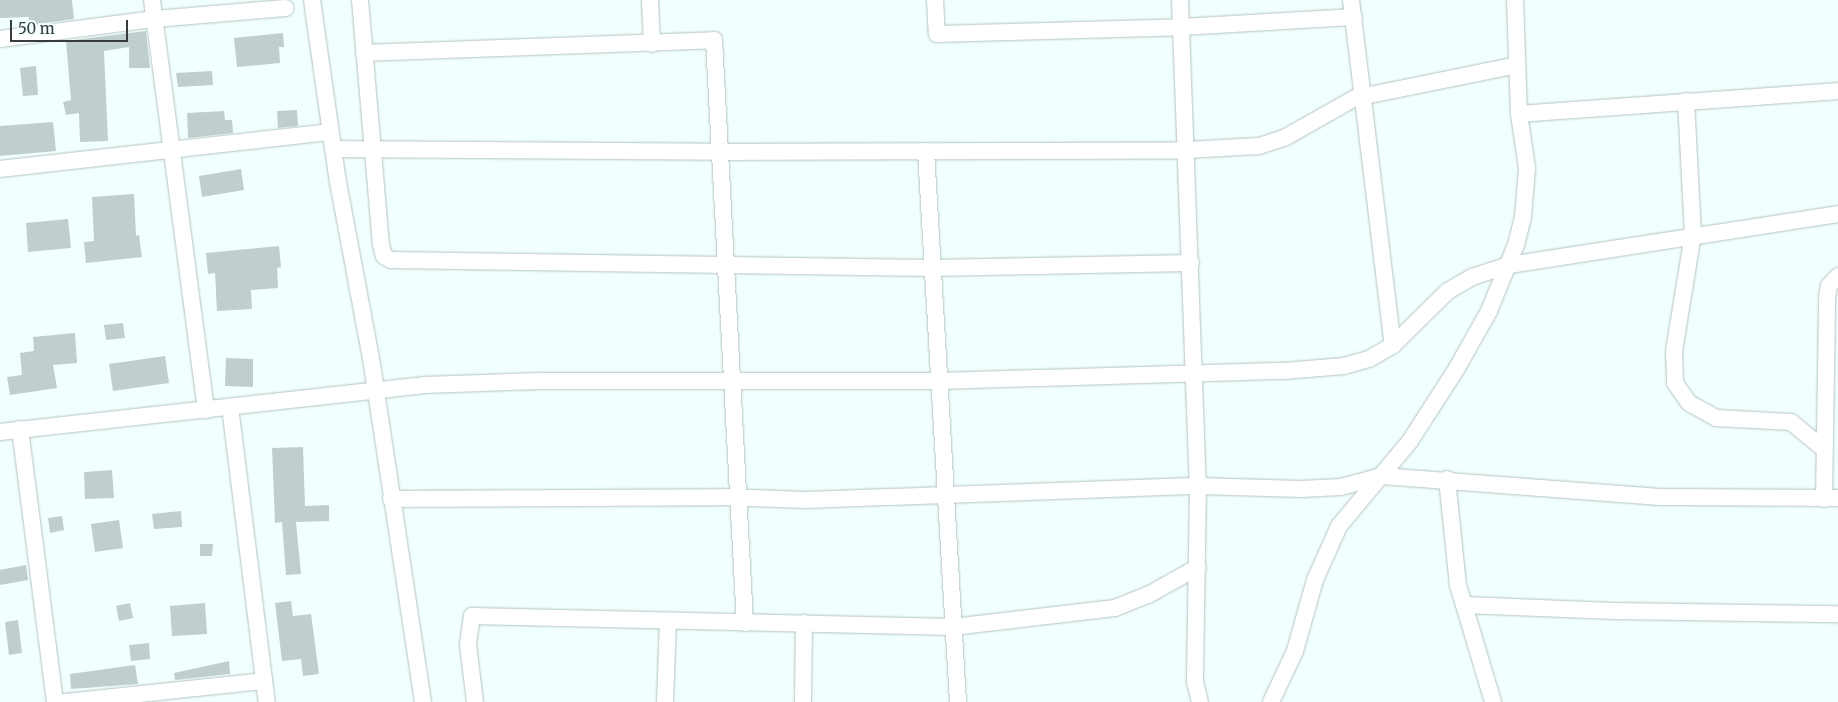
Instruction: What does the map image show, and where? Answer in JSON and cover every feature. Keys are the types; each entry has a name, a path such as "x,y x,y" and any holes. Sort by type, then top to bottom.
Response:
{"street":[{"path":"152,0 206,410"},
{"path":"312,0 330,132 371,358 374,391 424,702"},
{"path":"360,0 381,244 384,256 392,260 933,268 1191,263"},
{"path":"650,0 652,44"},
{"path":"935,0 937,34 1182,27 1354,17"},
{"path":"1180,0 1198,486 1195,682 1200,702"},
{"path":"1351,0 1365,95 1393,345"},
{"path":"1272,702 1295,651 1325,554 1339,526 1410,441 1457,368 1489,311 1509,265 1523,217 1527,168 1519,114 1515,0"},
{"path":"0,39 155,19 286,8"},
{"path":"364,53 652,44 714,40 722,152 725,266 740,497 745,623"},
{"path":"333,150 374,149 446,152 1187,150 1269,145 1343,103 1365,95 1517,65"},
{"path":"1519,114 1838,91"},
{"path":"1686,101 1693,234 1673,365 1674,383 1689,403 1726,421 1791,422 1824,449"},
{"path":"0,168 330,132"},
{"path":"926,151 958,702"},
{"path":"0,432 425,385 540,381 939,381 1193,374 1344,366 1369,359 1393,345 1448,291 1472,277 1509,265 1693,234 1838,214"},
{"path":"391,499 740,497 878,499 945,493 1198,486 1341,487 1381,476 1447,479 1663,496 1831,498 1824,449 1832,373 1827,297 1829,286 1838,276"},
{"path":"230,407 267,702"},
{"path":"20,429 55,702"},
{"path":"1447,479 1458,585 1493,702"},
{"path":"475,702 468,644 472,616 668,622 953,627 1115,608 1148,596 1198,567"},
{"path":"1464,605 1614,612 1838,614"},
{"path":"665,702 668,622"},
{"path":"803,702 804,623"},
{"path":"64,702 264,681"}],"building":[{"path":"0,0 72,0 74,19 29,25 29,17 0,18"},
{"path":"146,31 150,68 129,68 129,47 104,51 108,141 80,142 79,113 66,115 63,102 71,100 66,41"},
{"path":"283,33 284,47 279,47 280,63 237,67 234,38"},
{"path":"36,66 38,95 23,96 20,68"},
{"path":"212,71 213,85 178,87 176,73"},
{"path":"297,110 298,126 278,128 277,111"},
{"path":"224,111 225,120 232,120 233,133 188,138 187,113"},
{"path":"53,122 56,151 0,156 0,126"},
{"path":"241,169 244,190 202,197 199,176"},
{"path":"134,194 136,236 139,235 142,257 86,263 84,242 94,241 92,197"},
{"path":"68,219 71,248 28,252 26,223"},
{"path":"279,246 281,267 277,268 278,288 251,290 252,309 217,311 215,273 208,274 206,253"},
{"path":"123,323 125,338 106,340 104,325"},
{"path":"75,333 77,363 53,365 57,388 10,395 7,377 22,375 20,353 34,351 33,337"},
{"path":"165,356 169,383 113,391 109,364"},
{"path":"226,358 253,359 253,387 225,386"},
{"path":"303,447 305,506 329,505 329,521 296,522 301,574 286,575 282,522 275,523 272,448"},
{"path":"112,470 114,498 85,499 84,472"},
{"path":"181,511 182,527 154,529 152,514"},
{"path":"62,516 64,530 50,533 48,518"},
{"path":"119,520 123,548 95,552 91,524"},
{"path":"200,544 213,544 212,556 200,556"},
{"path":"26,565 28,580 0,585 0,570"},
{"path":"291,601 293,616 311,614 319,674 303,676 301,659 282,661 275,603"},
{"path":"130,603 133,618 119,621 116,606"},
{"path":"205,603 207,634 172,636 170,606"},
{"path":"18,620 22,653 9,655 5,622"},
{"path":"149,643 150,659 131,661 129,645"},
{"path":"229,661 230,674 175,680 174,673"},
{"path":"135,665 138,684 71,689 70,674"}]}
